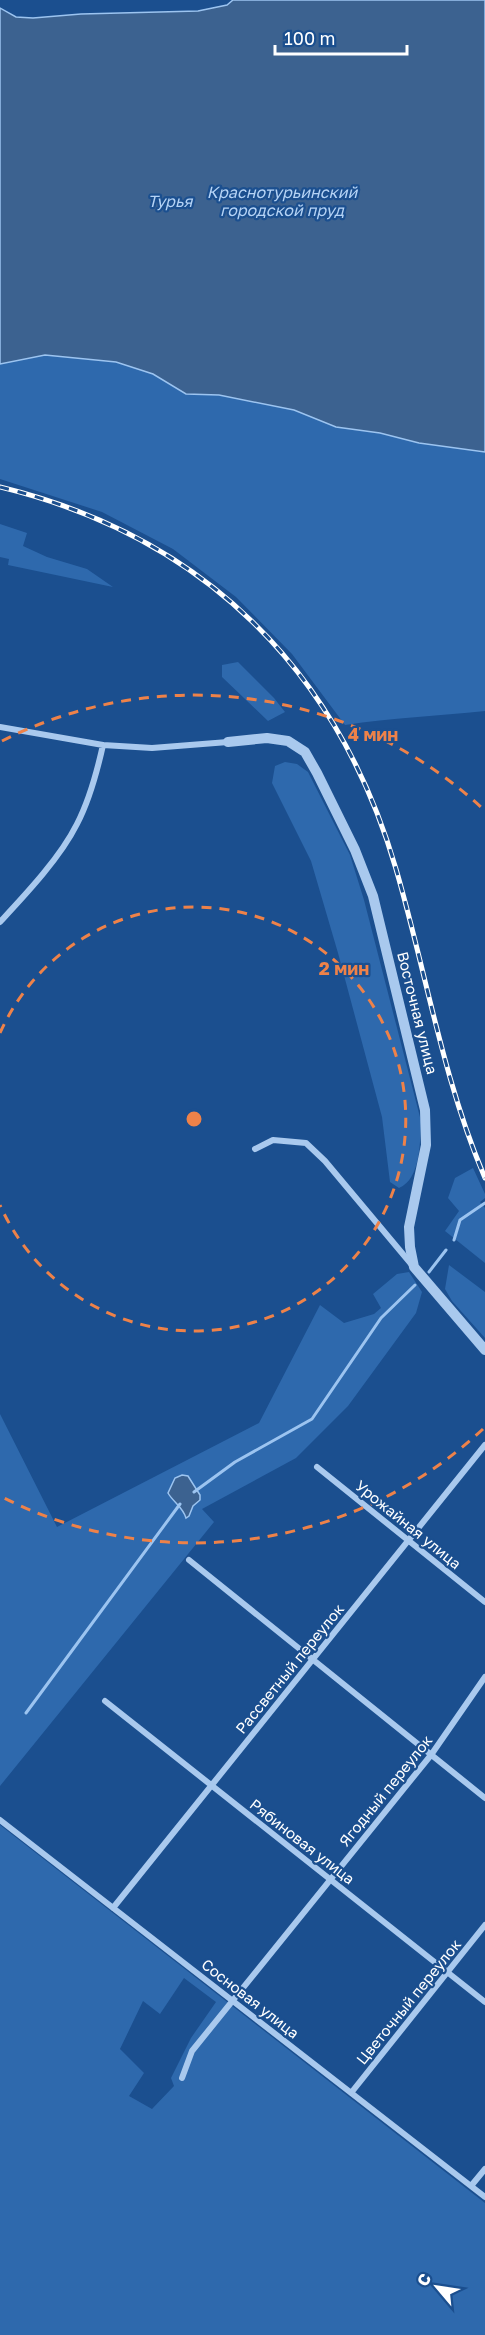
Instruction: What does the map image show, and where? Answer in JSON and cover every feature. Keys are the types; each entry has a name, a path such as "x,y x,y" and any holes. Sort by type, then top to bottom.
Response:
{"street":[{"path":"0,727 103,746 152,748 228,742"},
{"name":"Восточная улица","path":"228,742 267,738 288,741 305,752 355,850 373,896 425,1110 426,1145 409,1227 414,1267"},
{"path":"0,922 36,884 77,825 95,782 103,746"},
{"path":"255,1149 273,1140 306,1143 325,1161 485,1350"},
{"name":"Рассветный переулок","path":"113,1908 485,1445"},
{"name":"Урожайная улица","path":"317,1467 485,1602"},
{"path":"189,1560 485,1798"},
{"name":"Ягодный переулок","path":"182,2078 192,2051 431,1755 485,1677"},
{"name":"Рябиновая улица","path":"105,1701 485,2002"},
{"name":"Сосновая улица","path":"0,1820 485,2197"},
{"name":"Цветочный переулок","path":"351,2093 485,1925"},
{"path":"471,2186 485,2169"}],"shaded area":[{"path":"45,355 116,362 153,374 186,394 219,395 294,410 336,427 380,433 419,443 485,452 485,711 345,725 292,654 236,597 173,549 102,512 0,479 0,364"},
{"path":"0,524 27,533 23,546 47,557 87,569 113,587 8,565 9,559 0,557"},
{"path":"238,662 285,712 268,721 222,677 222,665"},
{"path":"285,762 297,764 308,772 350,855 364,900 421,1121 418,1159 412,1177 399,1188 390,1182 382,1117 311,861 272,783 275,766"},
{"path":"473,1168 485,1194 485,1198 480,1202 485,1208 485,1263 445,1231 459,1211 448,1198 455,1178"},
{"path":"449,1265 485,1292 485,1338 452,1301 445,1289"},
{"path":"409,1272 422,1292 416,1313 348,1406 296,1458 202,1509 214,1522 0,1786 0,1414 57,1527 259,1423 320,1305 344,1323 374,1314 381,1308 373,1294 397,1274"},
{"path":"0,1825 485,2203 485,2335 0,2335","holes":["184,1978 216,2002 191,2038 171,2078 174,2086 152,2109 129,2096 144,2073 120,2049 143,2001 160,2014"]}],"water":[{"name":"Краснотурьинский городской пруд","path":"233,0 485,0 485,452 419,443 380,433 336,427 294,410 219,395 186,394 153,374 116,362 45,355 0,364 0,8 16,17 33,18 81,14 198,11 227,5"},
{"path":"182,1475 188,1476 200,1495 200,1500 193,1506 186,1518 168,1493 175,1478"}],"waterway":[{"path":"454,1240 460,1220 485,1203"},
{"path":"429,1272 446,1250"},
{"path":"194,1492 235,1462 312,1419 381,1318 415,1285"},
{"path":"26,1713 180,1504"}],"railway":[{"path":"0,487 73,509 139,539 199,577 252,622 299,674 338,732 371,797 407,908 446,1064 470,1141 485,1178"}],"water label":[{"name":"Турья","path":"170,201"}]}
